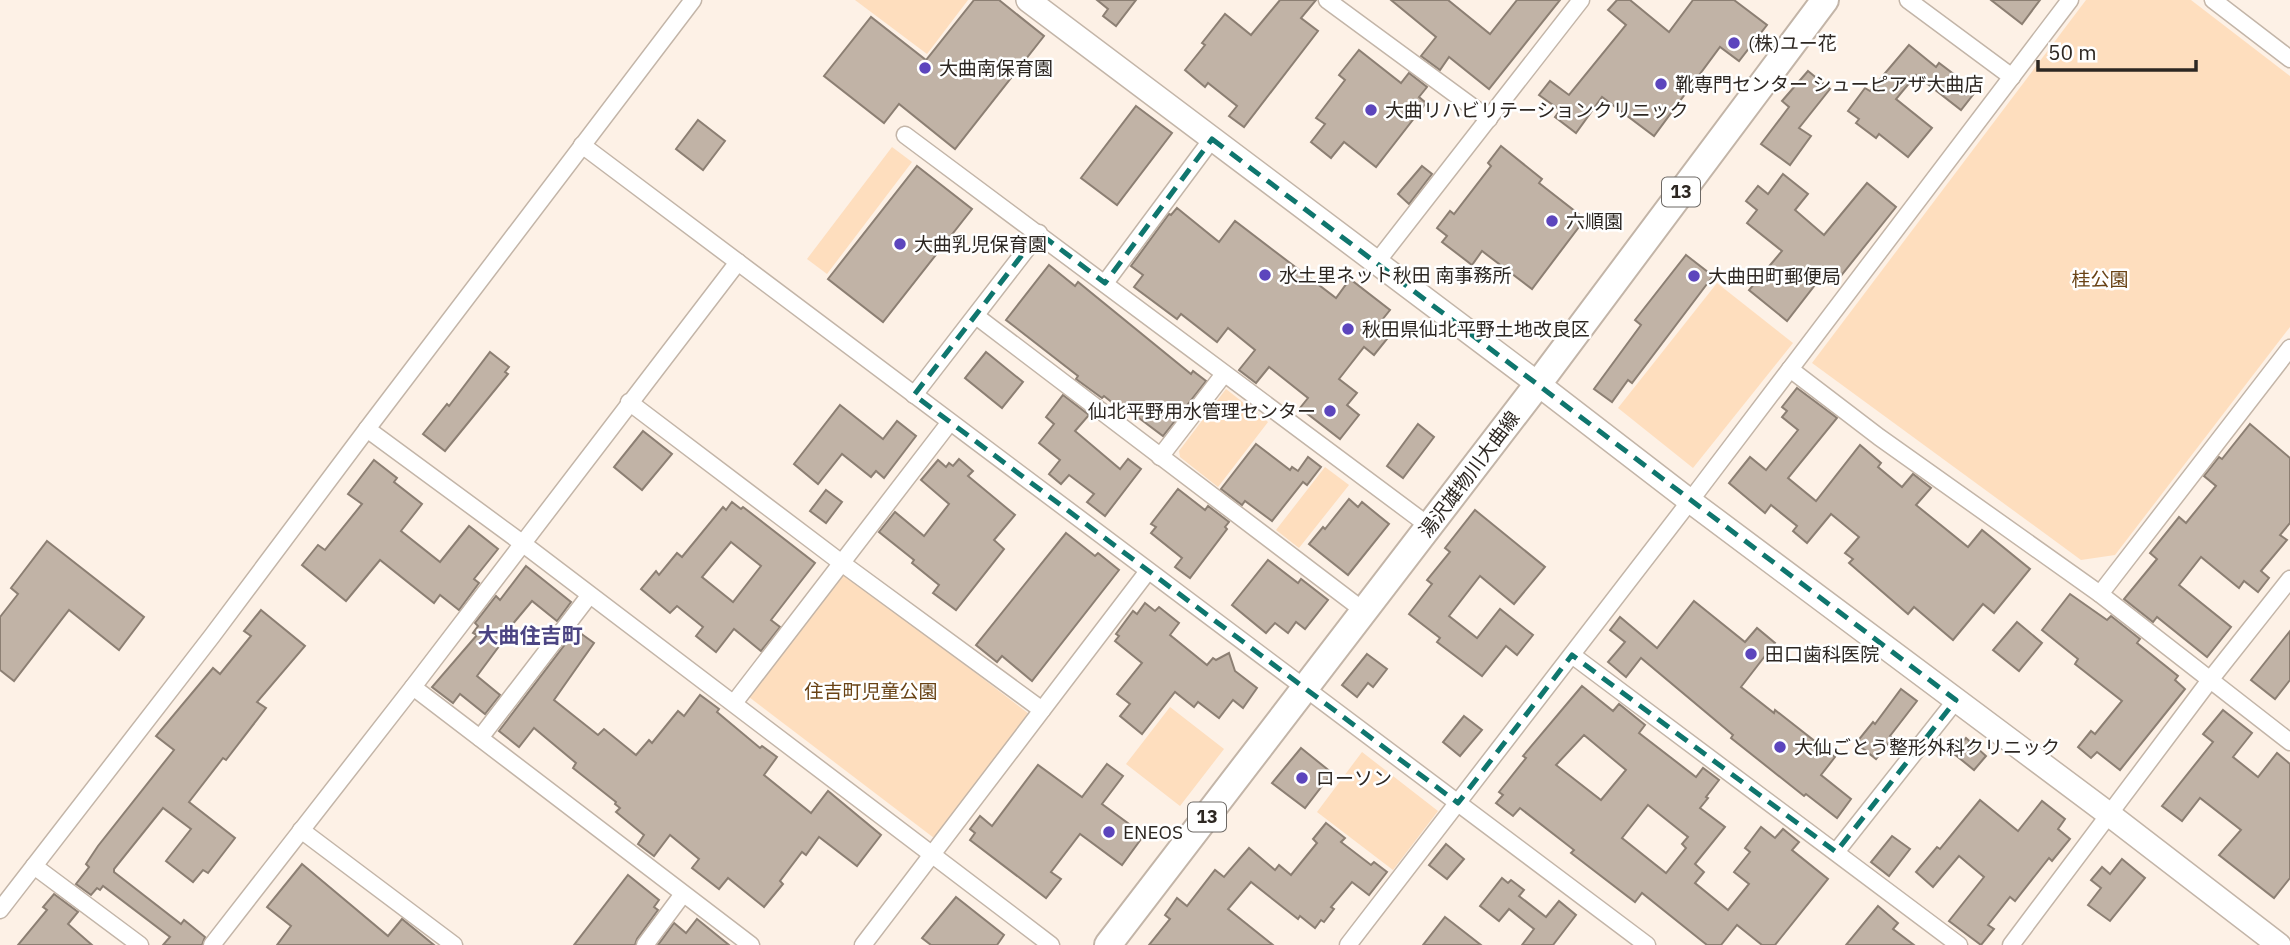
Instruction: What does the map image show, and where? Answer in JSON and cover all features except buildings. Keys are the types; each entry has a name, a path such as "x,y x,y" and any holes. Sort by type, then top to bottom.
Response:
{"main road":[{"name":"湯沢雄物川大曲線","path":"1108,945 1538,384 1825,0"}],"street":[{"path":"0,910 212,636 693,0"},
{"path":"1028,0 2279,945"},
{"path":"1327,0 1489,119"},
{"path":"1376,263 1581,0"},
{"path":"1908,0 2012,77"},
{"path":"1355,943 1458,803 2070,0"},
{"path":"2213,0 2290,59"},
{"path":"905,135 1429,526"},
{"path":"1105,283 1212,139"},
{"path":"582,145 1647,945"},
{"path":"914,395 1039,233"},
{"path":"212,945 414,687 738,262"},
{"path":"976,316 1364,611"},
{"path":"2099,594 2290,348"},
{"path":"1790,369 1879,437 2099,594 2290,742"},
{"path":"1160,457 1224,374"},
{"path":"629,402 1042,710"},
{"path":"734,704 950,422"},
{"path":"367,429 522,543 1051,945"},
{"path":"863,945 1148,571"},
{"path":"2011,945 2210,680 2290,579"},
{"path":"480,738 589,596"},
{"path":"1572,655 1959,945"},
{"path":"414,687 751,945"},
{"path":"1836,852 1956,700"},
{"path":"301,830 454,945"},
{"path":"34,866 140,945"},
{"path":"645,945 683,894"}],"highlighted area":[{"path":"1212,139 1956,700 1836,852 1572,655 1458,803 914,395 1039,233 1105,283"}],"green space":[{"path":"855,0 968,0 927,54"},
{"name":"桂公園","path":"2086,0 2191,0 2290,76 2290,327 2115,555 2081,560 1812,363"},
{"path":"892,147 912,162 827,274 807,259"},
{"path":"1717,283 1793,343 1693,468 1618,408"},
{"path":"1226,389 1268,422 1218,487 1180,457 1179,451"},
{"path":"1325,467 1349,485 1299,548 1276,530"},
{"name":"住吉町児童公園","path":"845,573 1029,714 934,838 749,697"},
{"path":"1170,707 1224,749 1180,806 1126,764"},
{"path":"1362,752 1438,811 1393,870 1317,812"}],"place":[{"name":"(株)ユー花","path":"1734,43"},
{"name":"大曲南保育園","path":"925,68"},
{"name":"靴専門センター シューピアザ大曲店","path":"1661,84"},
{"name":"大曲リハビリテーションクリニック","path":"1371,110"},
{"name":"六順園","path":"1552,221"},
{"name":"大曲乳児保育園","path":"900,244"},
{"name":"水土里ネット秋田 南事務所","path":"1265,275"},
{"name":"大曲田町郵便局","path":"1694,276"},
{"name":"秋田県仙北平野土地改良区","path":"1348,329"},
{"name":"仙北平野用水管理センター","path":"1330,411"},
{"name":"田口歯科医院","path":"1751,654"},
{"name":"大仙ごとう整形外科クリニック","path":"1780,747"},
{"name":"ローソン","path":"1302,778"},
{"name":"ENEOS","path":"1109,832"}],"district":[{"name":"大曲住吉町","path":"530,636"}]}
